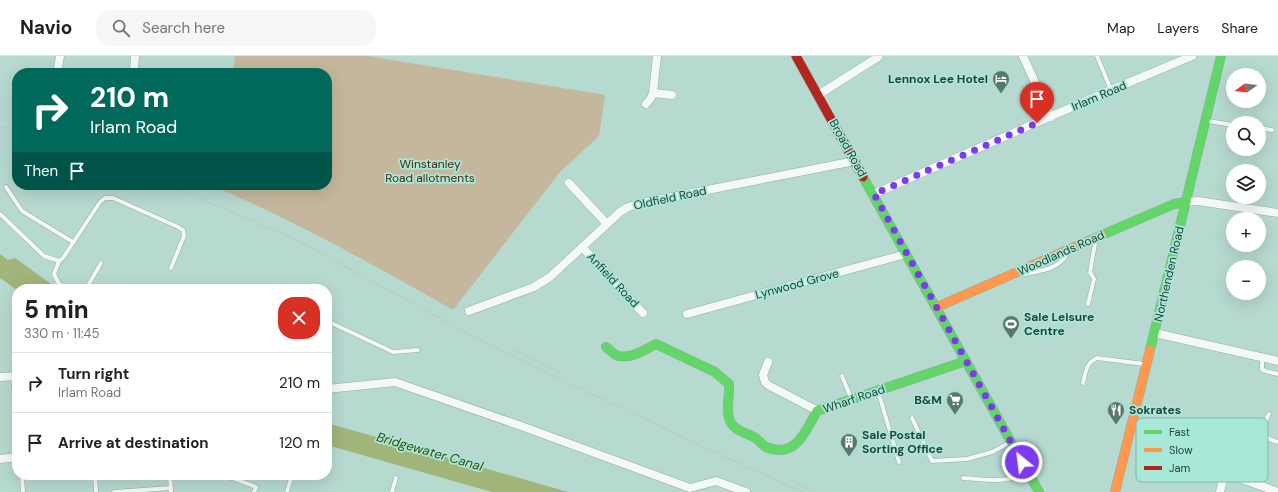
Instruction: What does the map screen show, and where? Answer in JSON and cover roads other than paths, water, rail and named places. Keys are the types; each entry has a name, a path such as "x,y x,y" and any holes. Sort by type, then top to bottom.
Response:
{"street":[{"path":"58,68 60,56"},
{"path":"134,68 135,56"},
{"path":"646,104 653,93 657,56"},
{"name":"Broad Road","path":"796,56 1039,492"},
{"path":"1023,56 1050,117"},
{"name":"Irlam Road","path":"874,194 1192,56"},
{"name":"Northenden Road","path":"1115,492 1155,333 1221,56"},
{"path":"818,95 878,57"},
{"path":"653,93 672,95"},
{"name":"Oldfield Road","path":"469,311 534,287 550,277 583,248 620,212 628,207 641,203 855,161"},
{"path":"569,183 607,224"},
{"path":"1186,202 1198,201 1278,213"},
{"name":"Woodlands Road","path":"937,307 1069,248 1174,204 1186,202"},
{"name":"Anfield Road","path":"583,248 643,313"},
{"name":"Lynwood Grove","path":"687,314 906,254"},
{"path":"1155,333 1278,361"},
{"name":"Wharf Road","path":"606,347 618,356 626,357 632,356 635,353 656,344 714,372 729,384 729,419 735,429 758,439 765,447 779,451 784,451 796,445 804,435 818,411 966,361"},
{"path":"768,362 762,375 768,385 818,411"},
{"path":"0,376 12,376"},
{"path":"332,388 395,382 605,456 690,488 716,480 746,492"},
{"path":"0,459 12,458"},
{"path":"1220,492 1223,482"},
{"path":"1249,482 1278,492"}],"lane":[{"path":"1096,56 1111,90"},
{"path":"1205,121 1226,124"},
{"path":"1266,129 1272,130"},
{"path":"6,187 22,211 73,242"},
{"path":"60,284 54,274 59,260 63,258 100,202 105,198 113,198 182,230 184,236 171,268"},
{"path":"0,214 44,256 59,260"},
{"path":"1088,304 1094,279 1090,272 1095,244 1092,239"},
{"path":"89,284 101,263"},
{"path":"332,323 393,352 418,350"},
{"path":"1083,383 1087,367 1091,361 1097,358 1147,364"},
{"path":"1262,358 1262,369 1265,372 1278,374"},
{"path":"842,376 852,399"},
{"path":"877,390 899,462"},
{"path":"1267,418 1269,414"},
{"path":"912,418 932,462 967,459 992,452 1011,442"},
{"path":"1268,437 1278,442"},
{"path":"963,478 1005,480 1020,476 1028,471"},
{"path":"392,492 396,478"},
{"path":"22,480 23,492"},
{"path":"95,480 96,492"},
{"path":"114,492 171,490 170,480"},
{"path":"239,480 256,487 254,492"},
{"path":"287,492 291,480"}],"tram line":[{"path":"0,126 12,129"},
{"path":"180,190 295,239 469,334 543,371 803,492"},
{"path":"514,350 561,373"},
{"path":"798,484 815,492"}],"place":[{"name":"Lennox Lee Hotel","path":"1001,94"},
{"name":"Sale Leisure Centre","path":"1011,339"},
{"name":"B&M","path":"955,415"},
{"name":"Sokrates","path":"1116,425"},
{"name":"Sale Postal Sorting Office","path":"849,457"}],"park label":[{"name":"Winstanley Road allotments","path":"430,171"}],"water label":[{"name":"Bridgewater Canal","path":"430,451"}]}
